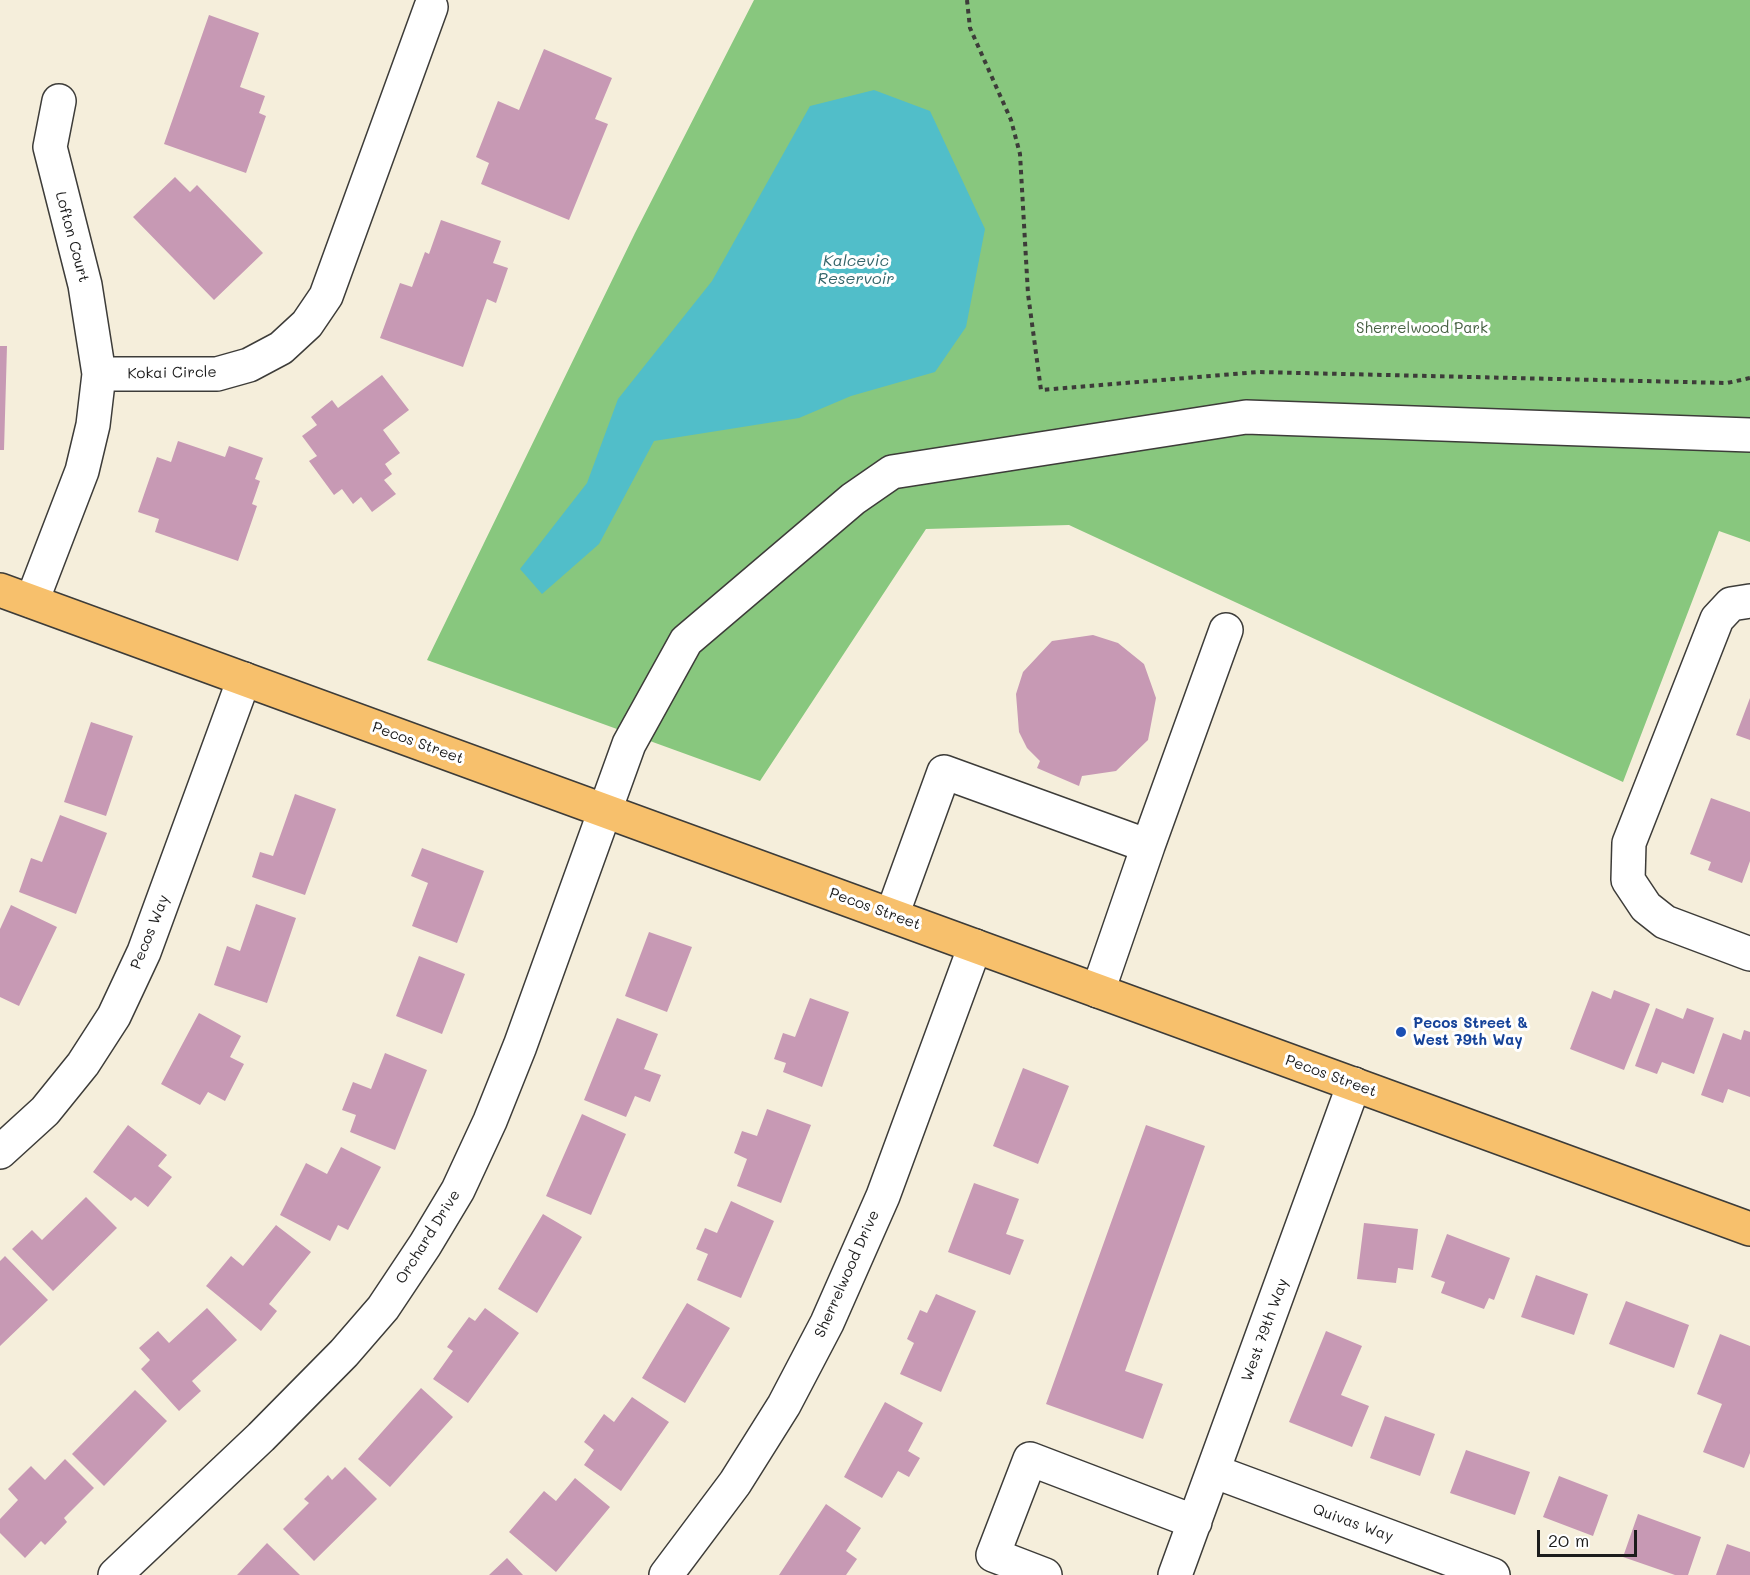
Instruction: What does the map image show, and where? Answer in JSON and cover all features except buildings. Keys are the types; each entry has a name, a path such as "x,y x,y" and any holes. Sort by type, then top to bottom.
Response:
{"main road":[{"name":"Pecos Street","path":"0,590 1750,1229"}],"street":[{"name":"Kokai Circle","path":"99,374 217,375 249,365 281,348 307,324 326,296 431,7"},
{"name":"Lofton Court","path":"59,101 50,147 85,285 99,374"},
{"path":"32,602 82,471 93,425 99,374"},
{"name":"Orchard Drive","path":"115,1575 261,1437 344,1353 383,1308 458,1190 490,1122 520,1046 629,744 686,642 853,499 892,472 1246,417 1750,435"},
{"path":"1750,601 1731,604 1717,619 1629,843 1628,880 1646,907 1665,922 1750,954"},
{"path":"1098,991 1226,630"},
{"name":"Pecos Way","path":"0,1152 45,1111 83,1064 114,1016 144,952 244,679"},
{"path":"892,915 944,772 1148,846"},
{"name":"Sherrelwood Drive","path":"666,1575 735,1483 784,1405 826,1323 883,1196 975,946"},
{"name":"West 79th Way","path":"1175,1575 1354,1084"},
{"path":"1045,1575 993,1555 1030,1459 1195,1522"},
{"name":"Quivas Way","path":"1213,1471 1493,1575"}],"path":[{"path":"967,0 970,28 1011,120 1020,154 1028,294 1041,390 1258,372 1727,383 1750,378"}],"green space":[{"name":"Sherrelwood Park","path":"754,0 1750,0 1750,542 1719,531 1623,782 1069,525 926,529 760,781 427,660 635,233"}],"water":[{"name":"Kalcevic Reservoir","path":"874,90 930,111 985,229 966,327 935,372 851,396 799,418 654,441 599,544 542,594 520,569 587,483 618,399 712,281 810,106"}],"place":[{"name":"Pecos Street & West 79th Way","path":"1401,1032"}]}
